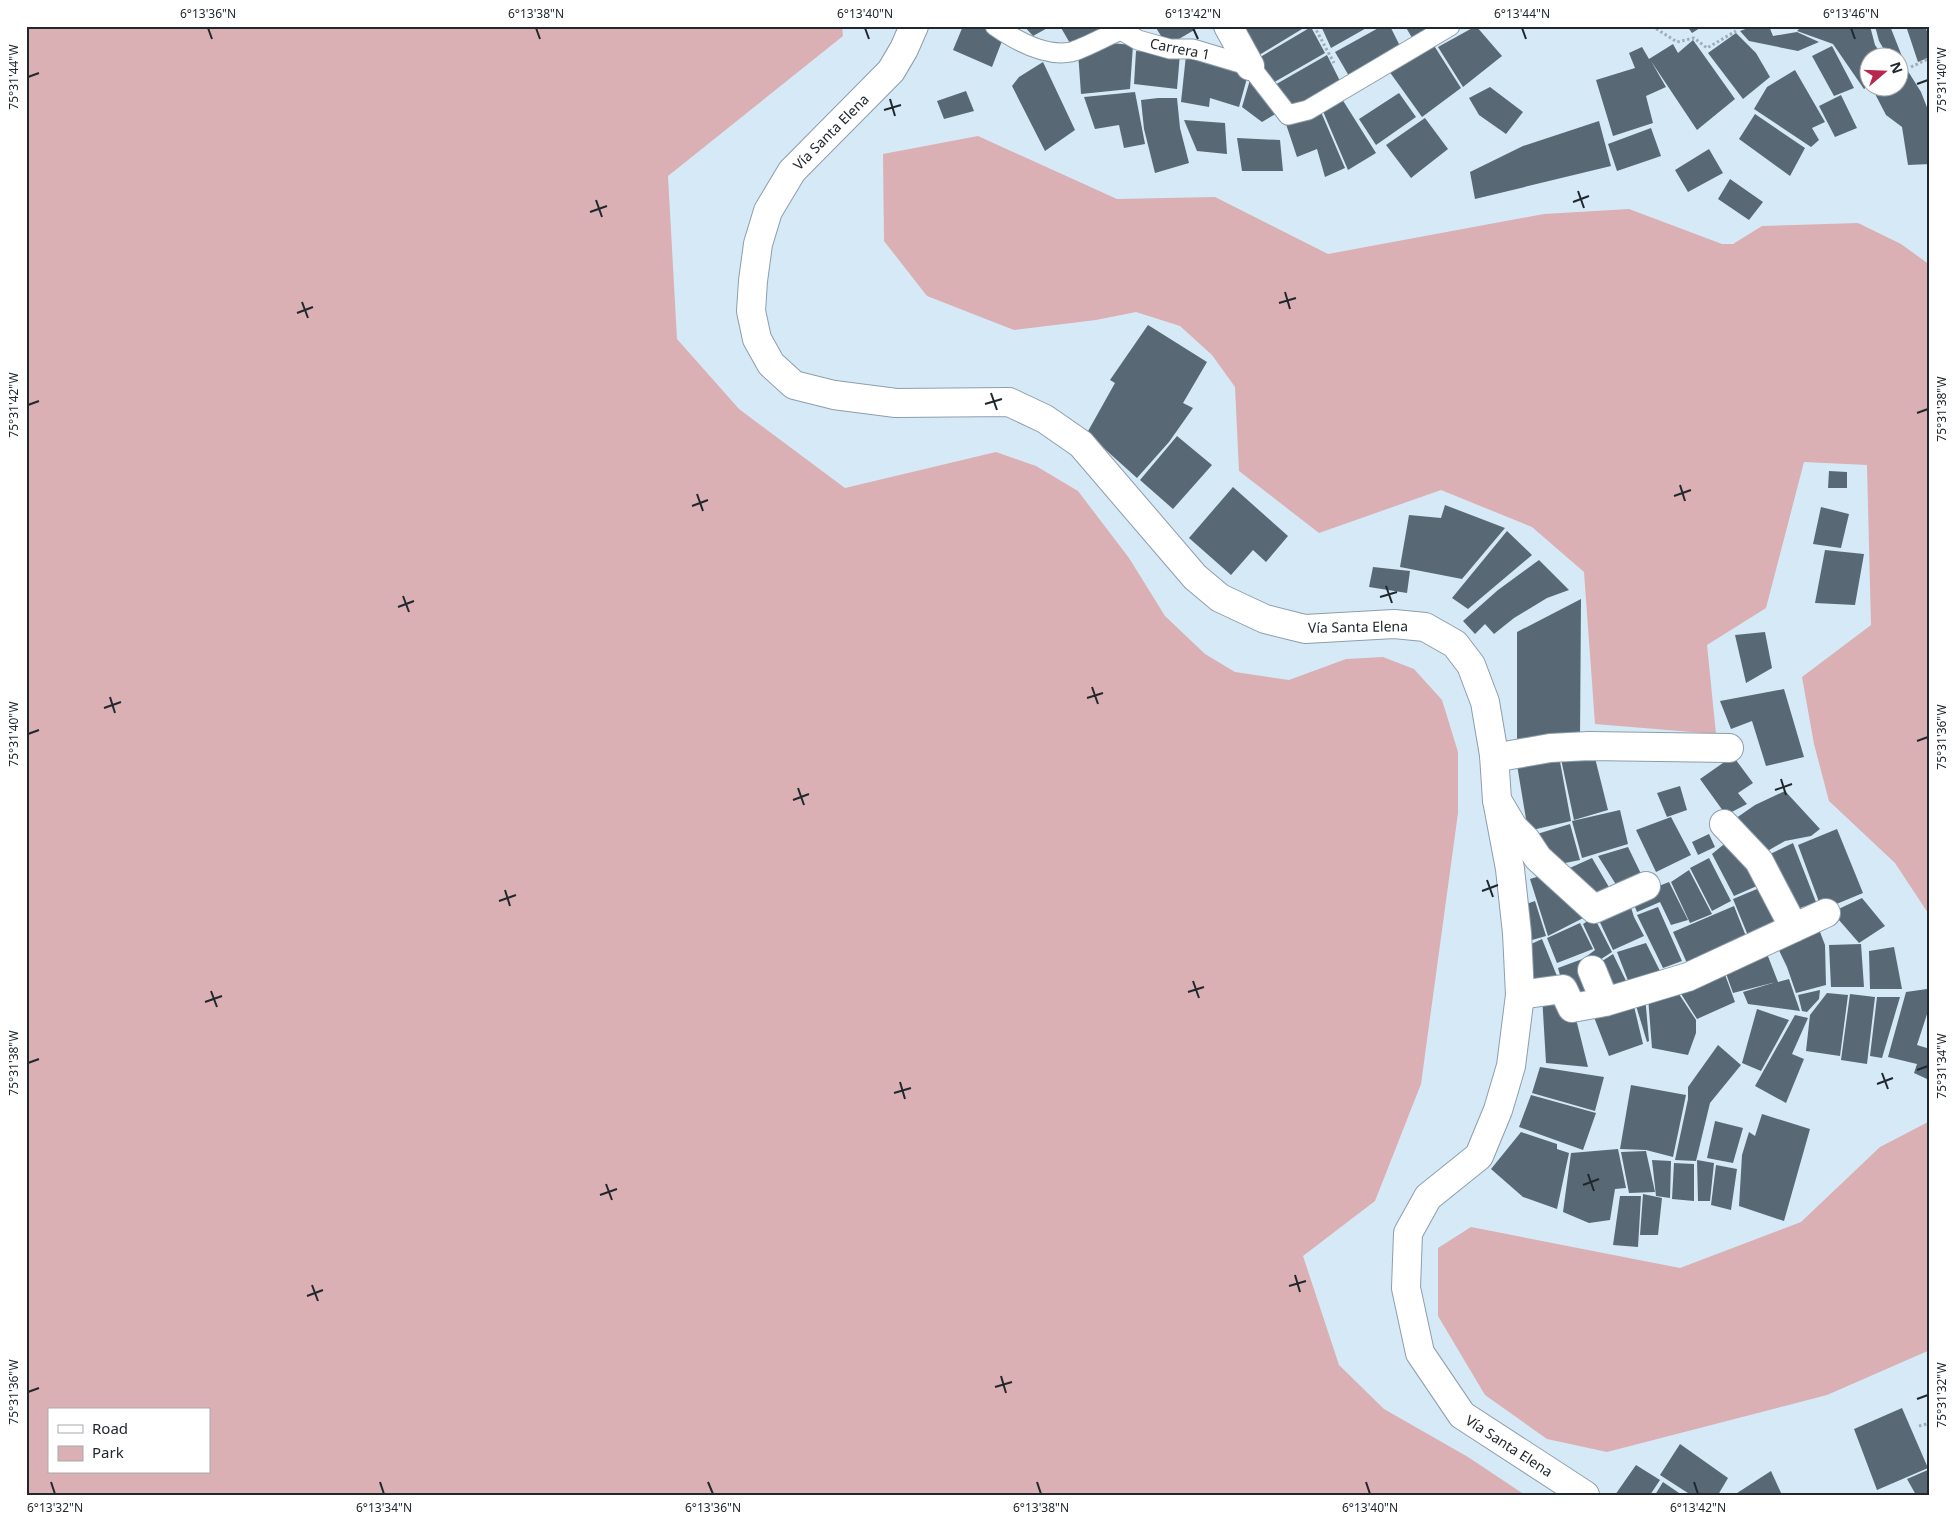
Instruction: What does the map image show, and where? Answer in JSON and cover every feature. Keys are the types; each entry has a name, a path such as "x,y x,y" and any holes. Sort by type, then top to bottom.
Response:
{"main road":[{"name":"Vía Santa Elena","path":"914,26 904,49 891,71 792,171 768,210 758,244 751,311 757,339 771,364 794,385 834,395 896,403 1009,402 1045,419 1080,444 1195,577 1220,598 1265,620 1305,629 1394,624 1425,627 1455,644 1471,665 1485,702 1494,755 1496,800 1510,869 1517,933 1520,995 1511,1066 1498,1110 1479,1156 1428,1196 1408,1233 1406,1288 1420,1353 1462,1415 1585,1495"},
{"path":"1228,26 1250,66"},
{"path":"1494,755 1505,756 1550,748 1589,746 1729,748"},
{"path":"1496,800 1538,858 1594,909 1646,886"},
{"path":"1724,824 1759,861 1794,928"},
{"path":"1520,995 1563,988 1572,1008 1605,1002 1688,978 1826,913"},
{"path":"1592,970 1605,1002"}],"lane":[{"name":"Carrera 1","path":"995,26 1009,36 1046,51 1071,52 1121,30 1138,40 1170,49 1193,49 1250,66"},
{"path":"1250,66 1288,115 1308,110 1450,26"}],"path":[{"path":"1314,26 1348,86"},
{"path":"1652,26 1677,42 1694,38 1706,48 1736,31"},
{"path":"1911,67 1930,58"},
{"path":"1919,1426 1930,1423"}],"green space":[{"path":"26,26 842,26 843,36 668,176 677,339 739,409 845,488 996,452 1036,466 1078,491 1129,558 1165,616 1205,654 1235,672 1289,680 1346,659 1383,657 1414,669 1442,700 1458,752 1458,813 1421,1084 1375,1201 1303,1256 1339,1365 1384,1409 1468,1457 1525,1495 26,1495"},
{"path":"978,136 1117,199 1215,197 1328,254 1544,214 1629,209 1722,244 1733,244 1762,226 1858,223 1901,244 1930,265 1930,916 1895,863 1829,801 1814,744 1802,677 1871,625 1867,465 1804,462 1766,608 1707,645 1716,734 1595,724 1584,572 1532,527 1441,490 1319,533 1239,471 1235,387 1212,355 1180,326 1136,312 1096,320 1014,330 927,296 884,241 883,154"},
{"path":"1930,1121 1930,1350 1827,1395 1607,1452 1547,1439 1485,1395 1438,1316 1438,1248 1471,1227 1680,1268 1801,1222 1880,1147"}],"building":[{"path":"963,26 1001,26 1007,28 992,67 953,50"},
{"path":"1024,26 1051,26 1033,36"},
{"path":"1060,26 1107,26 1071,45"},
{"path":"1155,26 1201,26 1167,46"},
{"path":"1248,26 1307,26 1256,57 1240,31"},
{"path":"1321,26 1370,26 1331,48"},
{"path":"1382,26 1390,26 1402,50 1349,76 1335,52"},
{"path":"1405,26 1442,26 1414,41"},
{"path":"1476,26 1502,56 1463,87 1438,47"},
{"path":"1687,26 1703,26 1692,33"},
{"path":"1754,26 1769,26 1773,36 1797,32 1819,42 1798,51 1749,41 1740,31"},
{"path":"1802,26 1870,26 1877,48 1858,48 1858,80 1833,44 1797,31"},
{"path":"1875,26 1890,26 1899,48 1883,48"},
{"path":"1906,26 1925,26 1930,39 1930,57 1918,62"},
{"path":"1311,27 1325,53 1271,84 1257,59"},
{"path":"1736,33 1756,53 1770,77 1743,99 1708,53"},
{"path":"1693,40 1735,99 1697,130 1651,61 1666,87 1646,96 1653,123 1613,136 1596,80 1635,68 1629,53 1642,47 1649,59 1673,44 1678,53"},
{"path":"1110,43 1133,45 1130,89 1081,94 1078,52"},
{"path":"1433,44 1461,88 1422,117 1389,71"},
{"path":"1832,46 1854,88 1834,96 1812,56"},
{"path":"1136,51 1180,54 1177,89 1134,84"},
{"path":"1186,55 1249,71 1239,107 1210,98 1209,107 1181,102"},
{"path":"1327,55 1340,81 1287,110 1273,86"},
{"path":"1043,62 1075,130 1045,151 1012,86 1019,77"},
{"path":"1795,70 1825,122 1812,128 1819,140 1811,147 1754,109 1767,87"},
{"path":"1908,71 1921,92 1930,115 1930,164 1908,165 1902,127 1886,115 1877,98 1908,98"},
{"path":"1252,73 1277,113 1262,122 1242,107"},
{"path":"1490,87 1523,112 1506,134 1479,115 1469,98"},
{"path":"966,91 974,111 944,119 937,101"},
{"path":"1135,92 1145,144 1124,148 1119,125 1095,129 1084,97"},
{"path":"1399,93 1416,117 1376,145 1359,119"},
{"path":"1841,95 1857,128 1835,137 1819,106"},
{"path":"1177,98 1180,128 1189,163 1155,173 1144,129 1141,100"},
{"path":"1342,99 1376,153 1348,170 1322,109"},
{"path":"1321,112 1345,168 1325,177 1317,149 1297,157 1286,124"},
{"path":"1755,114 1805,148 1790,176 1739,139"},
{"path":"1425,118 1448,149 1411,178 1386,145"},
{"path":"1184,120 1225,123 1227,154 1197,151"},
{"path":"1599,121 1611,166 1475,199 1470,172 1523,146"},
{"path":"1651,128 1661,156 1617,171 1608,144"},
{"path":"1237,138 1280,140 1283,171 1242,171"},
{"path":"1709,149 1723,173 1688,192 1675,170"},
{"path":"1730,179 1763,202 1749,220 1718,199"},
{"path":"1148,325 1207,362 1183,403 1193,408 1169,442 1137,478 1087,433 1115,383 1110,380"},
{"path":"1177,436 1212,465 1173,509 1140,480"},
{"path":"1829,471 1847,472 1847,488 1828,488"},
{"path":"1233,487 1288,536 1266,562 1253,550 1231,575 1189,538"},
{"path":"1445,505 1505,528 1462,579 1400,567 1409,515 1441,518"},
{"path":"1821,507 1849,514 1841,548 1813,544"},
{"path":"1507,531 1532,555 1468,609 1452,598"},
{"path":"1825,550 1864,554 1855,605 1815,603"},
{"path":"1539,560 1569,590 1547,598 1514,618 1494,634 1485,624 1475,634 1463,621 1498,590"},
{"path":"1373,567 1410,571 1407,593 1369,587"},
{"path":"1581,599 1580,739 1517,747 1517,632"},
{"path":"1765,632 1772,668 1746,683 1735,635"},
{"path":"1784,689 1804,757 1766,766 1752,721 1731,729 1720,701"},
{"path":"1558,751 1571,821 1528,831 1516,759"},
{"path":"1594,754 1608,810 1574,820 1561,759"},
{"path":"1733,756 1753,783 1738,793 1747,804 1726,815 1700,779"},
{"path":"1680,786 1687,810 1667,817 1657,793"},
{"path":"1785,791 1820,829 1811,836 1785,841 1757,857 1729,823 1755,805"},
{"path":"1620,810 1628,844 1582,858 1572,821"},
{"path":"1671,817 1691,855 1656,872 1636,830"},
{"path":"1570,824 1580,860 1545,867 1537,834"},
{"path":"1837,829 1863,893 1822,910 1798,845"},
{"path":"1709,834 1715,847 1698,855 1692,842"},
{"path":"1734,836 1766,882 1734,896 1712,854"},
{"path":"1793,843 1816,902 1787,913 1760,859"},
{"path":"1628,847 1644,880 1622,894 1598,856"},
{"path":"1592,858 1613,894 1594,905 1563,871"},
{"path":"1709,858 1731,901 1712,911 1690,868"},
{"path":"1689,870 1712,914 1690,923 1671,882"},
{"path":"1557,871 1591,914 1548,936 1530,879"},
{"path":"1669,882 1688,920 1671,925 1660,902 1637,912 1631,897"},
{"path":"1769,884 1789,929 1751,943 1733,899"},
{"path":"1628,898 1634,917 1644,936 1613,950 1596,914"},
{"path":"1862,898 1885,926 1859,943 1832,912"},
{"path":"1535,901 1546,936 1532,940 1523,905"},
{"path":"1734,906 1751,949 1691,972 1673,932"},
{"path":"1658,907 1682,961 1663,968 1637,915"},
{"path":"1594,917 1612,952 1592,965 1587,956 1595,950 1583,924"},
{"path":"1580,923 1593,949 1557,963 1547,938"},
{"path":"1817,924 1825,945 1826,985 1796,993 1787,967 1775,942"},
{"path":"1542,939 1561,986 1534,987 1529,945"},
{"path":"1646,943 1664,979 1632,991 1617,952"},
{"path":"1861,944 1864,987 1831,987 1829,945"},
{"path":"1764,946 1778,982 1789,979 1800,1011 1748,1004 1743,992 1776,982 1733,993 1723,965"},
{"path":"1894,947 1902,989 1870,989 1869,951"},
{"path":"1613,954 1630,989 1614,997 1596,965"},
{"path":"1585,958 1600,998 1569,1006 1558,968"},
{"path":"1723,969 1735,1002 1697,1019 1678,989"},
{"path":"1675,988 1696,1020 1696,1033 1688,1055 1652,1048 1648,997"},
{"path":"1927,989 1929,1008 1917,1045 1930,1049 1930,1073 1927,1079 1914,1073 1917,1064 1888,1057 1906,992"},
{"path":"1820,990 1819,999 1807,1012 1802,1011 1798,995"},
{"path":"1827,993 1848,995 1840,1056 1806,1051 1810,1015"},
{"path":"1850,994 1875,997 1867,1064 1841,1060"},
{"path":"1542,995 1574,1011 1588,1067 1546,1063"},
{"path":"1645,996 1649,1041 1647,1042 1634,999"},
{"path":"1877,997 1900,997 1882,1058 1870,1056"},
{"path":"1632,998 1643,1044 1609,1056 1592,1012"},
{"path":"1757,1009 1789,1020 1761,1071 1742,1063"},
{"path":"1795,1015 1808,1018 1792,1054 1804,1059 1786,1103 1755,1086"},
{"path":"1718,1045 1741,1065 1710,1103 1696,1161 1675,1160 1688,1099 1688,1087"},
{"path":"1540,1067 1604,1077 1595,1111 1532,1093"},
{"path":"1631,1085 1686,1095 1673,1157 1646,1150 1620,1149"},
{"path":"1531,1095 1596,1113 1583,1150 1519,1127"},
{"path":"1762,1114 1810,1129 1784,1221 1739,1206 1742,1155 1749,1132 1755,1136"},
{"path":"1715,1121 1743,1128 1733,1163 1707,1158"},
{"path":"1521,1132 1557,1144 1557,1149 1569,1153 1557,1209 1523,1197 1491,1169"},
{"path":"1618,1149 1626,1188 1615,1189 1610,1220 1589,1223 1563,1212 1571,1153"},
{"path":"1646,1151 1655,1192 1629,1193 1621,1152"},
{"path":"1652,1160 1671,1161 1670,1198 1656,1196"},
{"path":"1697,1160 1714,1163 1710,1201 1698,1201"},
{"path":"1674,1163 1694,1164 1694,1201 1672,1199"},
{"path":"1716,1165 1737,1169 1731,1210 1711,1205"},
{"path":"1643,1194 1662,1198 1658,1235 1640,1235"},
{"path":"1620,1196 1641,1196 1638,1247 1613,1245"},
{"path":"1902,1408 1928,1468 1877,1490 1854,1429"},
{"path":"1680,1444 1728,1478 1718,1495 1691,1495 1660,1475"},
{"path":"1636,1465 1660,1480 1650,1495 1615,1495"},
{"path":"1930,1469 1930,1495 1916,1495 1907,1479"},
{"path":"1771,1471 1782,1495 1734,1495"},
{"path":"1663,1482 1682,1495 1655,1495"}]}
